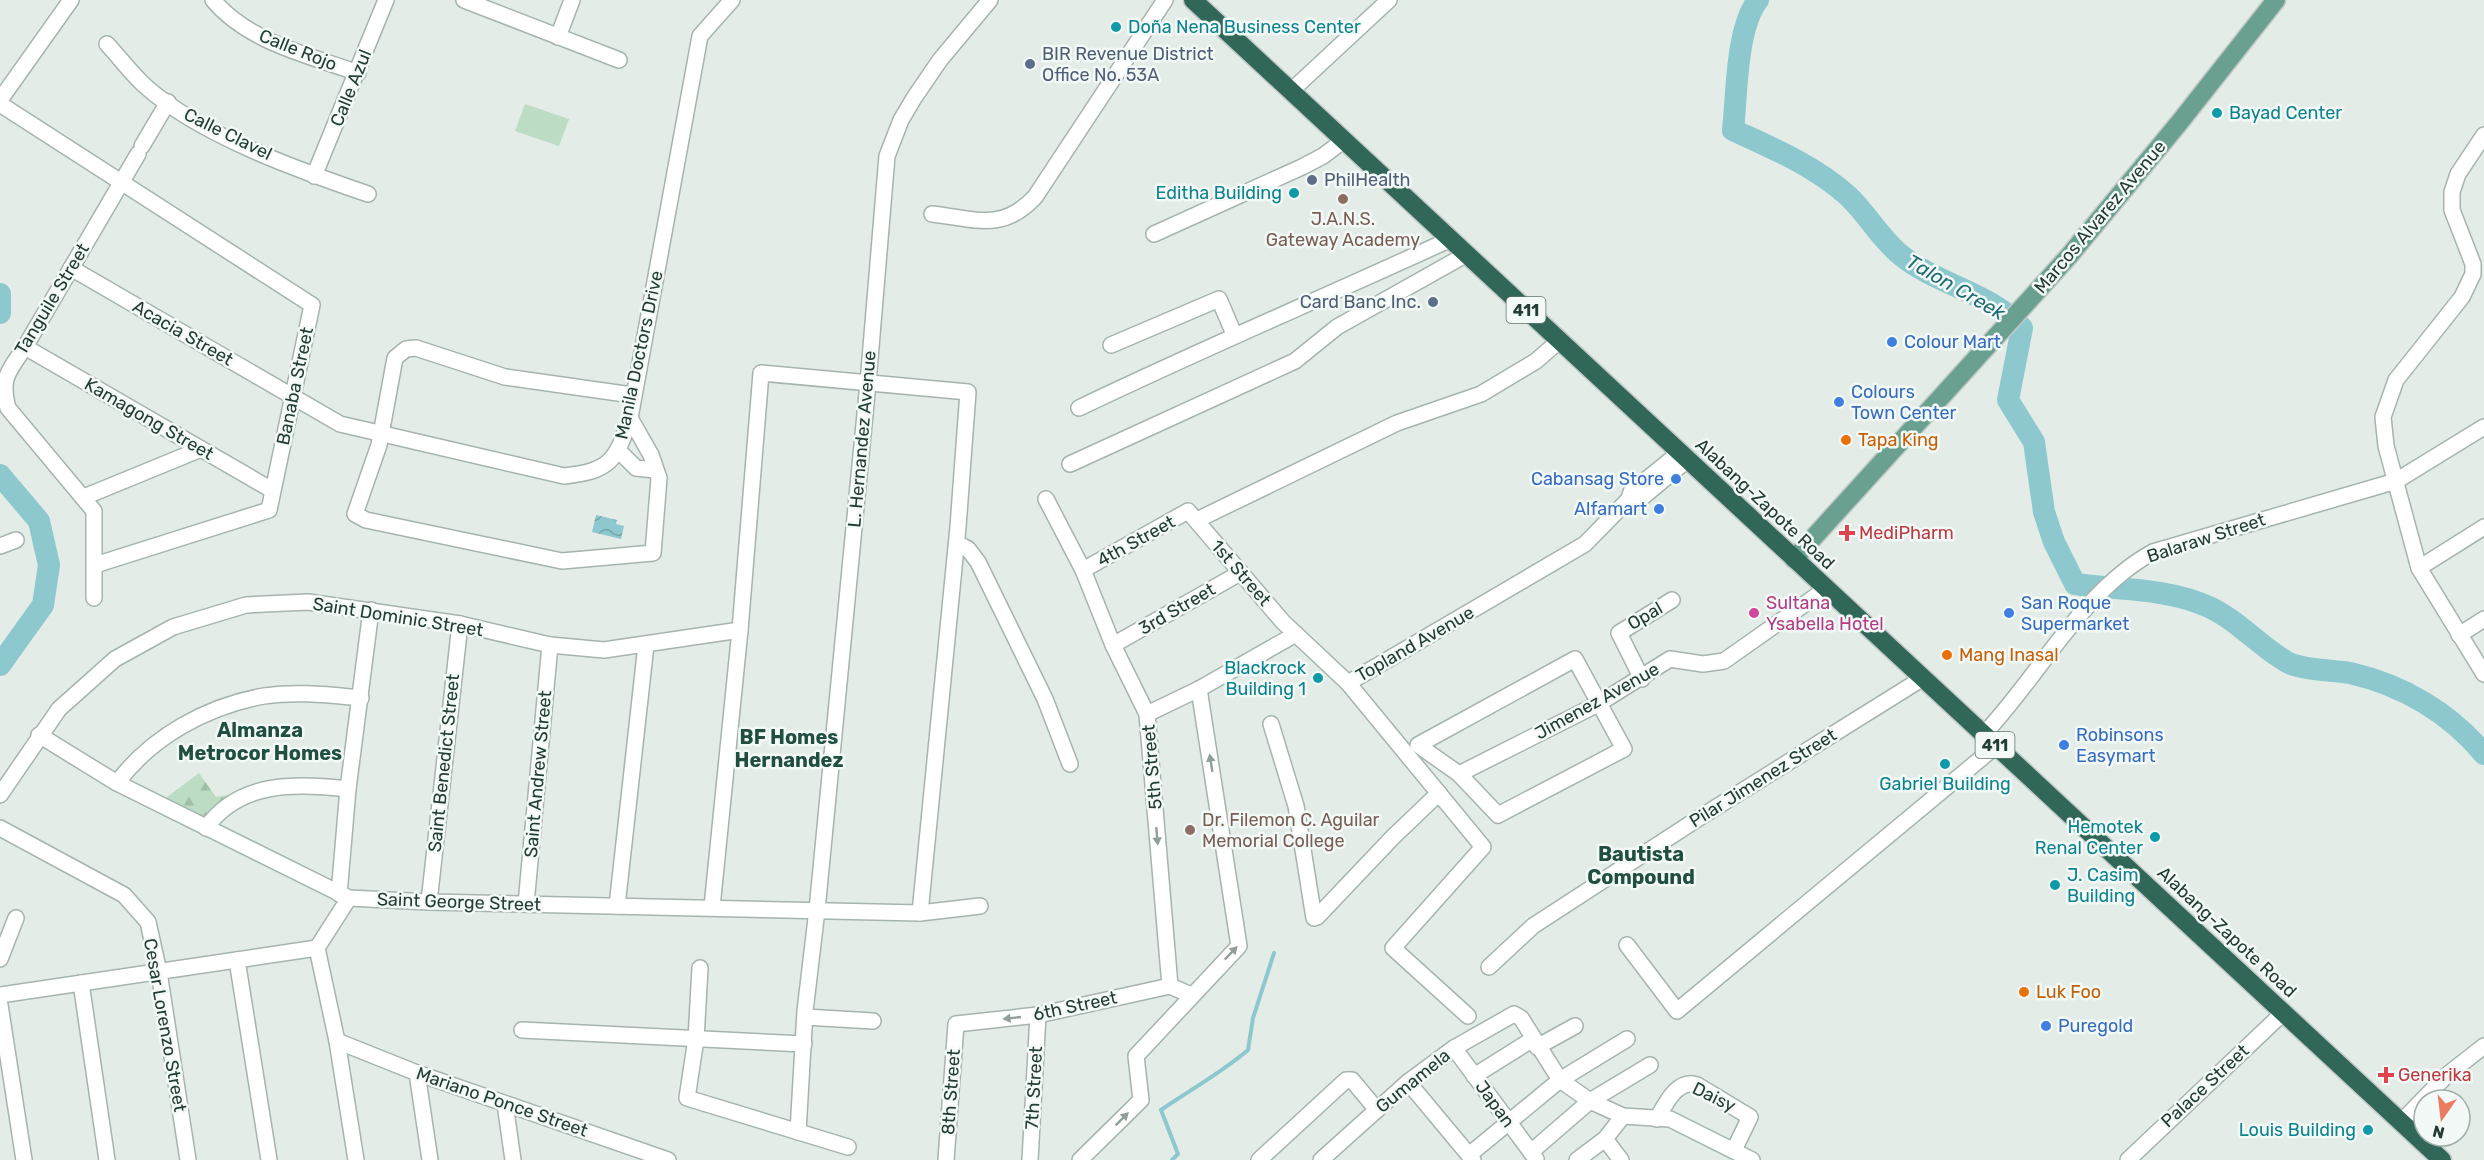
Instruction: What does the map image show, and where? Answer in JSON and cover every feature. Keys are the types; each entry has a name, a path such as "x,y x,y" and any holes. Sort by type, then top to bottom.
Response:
{"highway":[{"name":"Alabang-Zapote Road","path":"1203,3 1343,141 2442,1160"}],"main road":[{"name":"Marcos Alvarez Avenue","path":"1794,559 2021,310 2174,129 2276,0"}],"street":[{"path":"0,102 71,0"},
{"name":"Calle Rojo","path":"213,0 223,12 258,36 358,73"},
{"name":"Calle Azul","path":"314,176 386,0"},
{"path":"464,0 620,60"},
{"path":"558,37 572,0"},
{"name":"Manila Doctors Drive","path":"294,398 340,424 564,476 585,474 607,465 619,451 630,418 632,394 700,36 732,0"},
{"name":"L. Hernandez Avenue","path":"798,1132 805,1017 818,910 887,156 901,120 914,98 940,60 990,0"},
{"path":"932,214 991,221 1008,219 1022,210 1035,197 1165,0"},
{"path":"1291,91 1389,0"},
{"name":"Calle Clavel","path":"107,44 144,85 197,123 314,176 368,194"},
{"name":"Banaba Street","path":"0,102 120,183 312,305 269,510 95,565"},
{"name":"Tanguile Street","path":"94,598 94,511 8,408 3,388 6,375 72,268 168,102"},
{"path":"2484,135 2458,174 2452,192 2451,210 2474,264 2473,274 2462,297 2396,380 2383,417 2383,431 2419,568 2458,636 2484,674"},
{"path":"1154,234 1200,215 1314,161 1343,141"},
{"path":"1079,408 1234,334 1278,319 1451,239"},
{"path":"1071,464 1295,361 1337,327 1467,254"},
{"name":"Acacia Street","path":"72,268 294,398"},
{"path":"2473,274 2484,286"},
{"path":"1111,345 1219,299 1234,334"},
{"name":"4th Street","path":"1083,570 1192,516 1397,423 1480,394 1536,361 1559,341"},
{"name":"Kamagong Street","path":"25,347 273,490"},
{"path":"630,418 651,455 659,478 658,555 562,561 366,520 355,514 381,435 395,358 406,350 416,348 505,377 632,394"},
{"path":"712,907 740,630 761,373 968,392 957,543 920,913"},
{"name":"Balaraw Street","path":"1628,945 1677,1011 1939,796 1990,740 2093,602 2115,577 2153,552 2396,481 2484,427"},
{"path":"84,497 201,449"},
{"path":"619,451 636,468 655,470"},
{"name":"Topland Avenue","path":"1296,634 1348,683 1585,544 1629,500 1638,501 1665,471 1683,456"},
{"name":"5th Street","path":"1046,499 1083,570 1113,645 1147,714 1170,986"},
{"name":"1st Street","path":"1192,516 1296,634"},
{"path":"2419,568 2484,527"},
{"path":"0,546 16,540"},
{"path":"957,543 968,549 978,562 1045,699 1070,764"},
{"name":"3rd Street","path":"1113,645 1240,573"},
{"name":"Jimenez Avenue","path":"1459,774 1598,705 1670,659 1703,664 1724,662 1826,589"},
{"name":"Opal","path":"1642,679 1619,633 1672,600"},
{"name":"Saint Dominic Street","path":"0,795 58,709 115,659 173,627 246,606 308,602 460,624 550,645 604,650 740,630"},
{"path":"356,1160 337,1041 317,948 344,896 348,789 371,610"},
{"path":"2458,636 2484,619"},
{"name":"Saint Benedict Street","path":"429,902 460,624"},
{"path":"1147,714 1199,689 1296,634"},
{"name":"Saint Andrew Street","path":"526,904 550,645"},
{"path":"618,906 646,645"},
{"path":"1575,659 1598,705 1624,749 1498,815 1459,774 1418,745 1575,659"},
{"name":"Pilar Jimenez Street","path":"1489,967 1533,926 1699,818 1923,678"},
{"path":"1348,683 1483,847 1393,948 1468,1016"},
{"path":"1080,1160 1141,1100 1136,1056 1239,946 1199,689"},
{"path":"117,783 131,764 162,737 210,713 263,696 306,694 361,698"},
{"path":"1271,724 1296,806 1314,918 1439,793"},
{"name":"Saint George Street","path":"39,735 117,783 344,896 429,902 920,913 980,906"},
{"path":"206,828 215,815 247,793 303,783 348,789"},
{"name":"Cesar Lorenzo Street","path":"0,828 124,895 148,922 159,972 188,1160"},
{"path":"0,959 16,918"},
{"path":"0,995 317,948"},
{"path":"237,960 269,1160"},
{"path":"700,968 696,1039 687,1098 848,1147"},
{"path":"81,983 108,1160"},
{"path":"1170,986 1191,995"},
{"name":"6th Street","path":"956,1024 1038,1015 1170,986"},
{"path":"0,1005 24,1160"},
{"name":"Palace Street","path":"2128,1160 2283,1012"},
{"name":"Gumamela","path":"1321,1160 1408,1082 1454,1048 1514,1014 1521,1018 1535,1043"},
{"name":"7th Street","path":"1030,1160 1038,1015"},
{"path":"805,1017 873,1021"},
{"name":"8th Street","path":"946,1160 956,1024"},
{"path":"1474,1076 1535,1043 1575,1026"},
{"path":"522,1030 804,1044"},
{"path":"1408,1082 1471,1157 1560,1080 1627,1039"},
{"name":"Mariano Ponce Street","path":"337,1041 637,1155 668,1160"},
{"path":"1535,1043 1560,1080 1590,1101 1623,1116 1671,1119 1752,1160"},
{"path":"2401,1122 2447,1075 2484,1046"},
{"name":"Japan","path":"1454,1048 1534,1156"},
{"path":"1534,1156 1590,1101 1650,1065"},
{"path":"417,1073 430,1160"},
{"path":"1259,1160 1308,1112 1346,1080 1352,1080 1377,1110"},
{"name":"Daisy","path":"1657,1119 1682,1085 1690,1083 1697,1085 1750,1117 1734,1150"},
{"path":"505,1104 513,1160"},
{"path":"1577,1160 1605,1140 1623,1116"},
{"path":"1605,1140 1621,1160"}],"green space":[{"path":"525,104 569,119 559,146 515,131"},
{"path":"199,773 216,797 239,793 204,817 166,798"}],"water":[{"path":"596,515 617,520 616,524 624,526 621,539 592,532"}],"waterway":[{"name":"Talon Creek","path":"1758,0 1745,27 1741,44 1733,130 1793,158 1821,175 1847,195 1902,256 1932,275 1980,297 2009,316 2022,328 2008,400 2034,442 2044,512 2054,542 2075,584 2160,593 2209,607 2230,619 2277,656 2293,665 2350,673 2370,678 2407,693 2441,714 2471,739 2484,754"},
{"path":"0,294 0,313"},
{"path":"0,475 39,521 49,565 43,605 0,665"},
{"path":"1172,1160 1178,1154 1161,1110 1248,1050 1253,1018 1274,953"}],"place":[{"name":"Doña Nena Business Center","path":"1116,27"},
{"name":"BIR Revenue District Office No. 53A","path":"1030,64"},
{"name":"Bayad Center","path":"2217,113"},
{"name":"PhilHealth","path":"1312,180"},
{"name":"Editha Building","path":"1294,193"},
{"name":"J.A.N.S. Gateway Academy","path":"1343,199"},
{"name":"Card Banc Inc.","path":"1433,302"},
{"name":"Colour Mart","path":"1892,342"},
{"name":"Colours Town Center","path":"1839,402"},
{"name":"Tapa King","path":"1846,440"},
{"name":"Cabansag Store","path":"1676,479"},
{"name":"Alfamart","path":"1659,509"},
{"name":"MediPharm","path":"1847,533"},
{"name":"Sultana Ysabella Hotel","path":"1754,613"},
{"name":"San Roque Supermarket","path":"2009,613"},
{"name":"Mang Inasal","path":"1947,655"},
{"name":"Blackrock Building 1","path":"1318,678"},
{"name":"Robinsons Easymart","path":"2064,745"},
{"name":"Gabriel Building","path":"1945,764"},
{"name":"Dr. Filemon C. Aguilar Memorial College","path":"1190,830"},
{"name":"Hemotek Renal Center","path":"2155,837"},
{"name":"J. Casim Building","path":"2055,885"},
{"name":"Luk Foo","path":"2024,992"},
{"name":"Puregold","path":"2046,1026"},
{"name":"Generika","path":"2386,1075"},
{"name":"Louis Building","path":"2368,1130"}],"district":[{"name":"Almanza Metrocor Homes","path":"260,742"},
{"name":"BF Homes Hernandez","path":"789,748"},
{"name":"Bautista Compound","path":"1641,866"}]}
